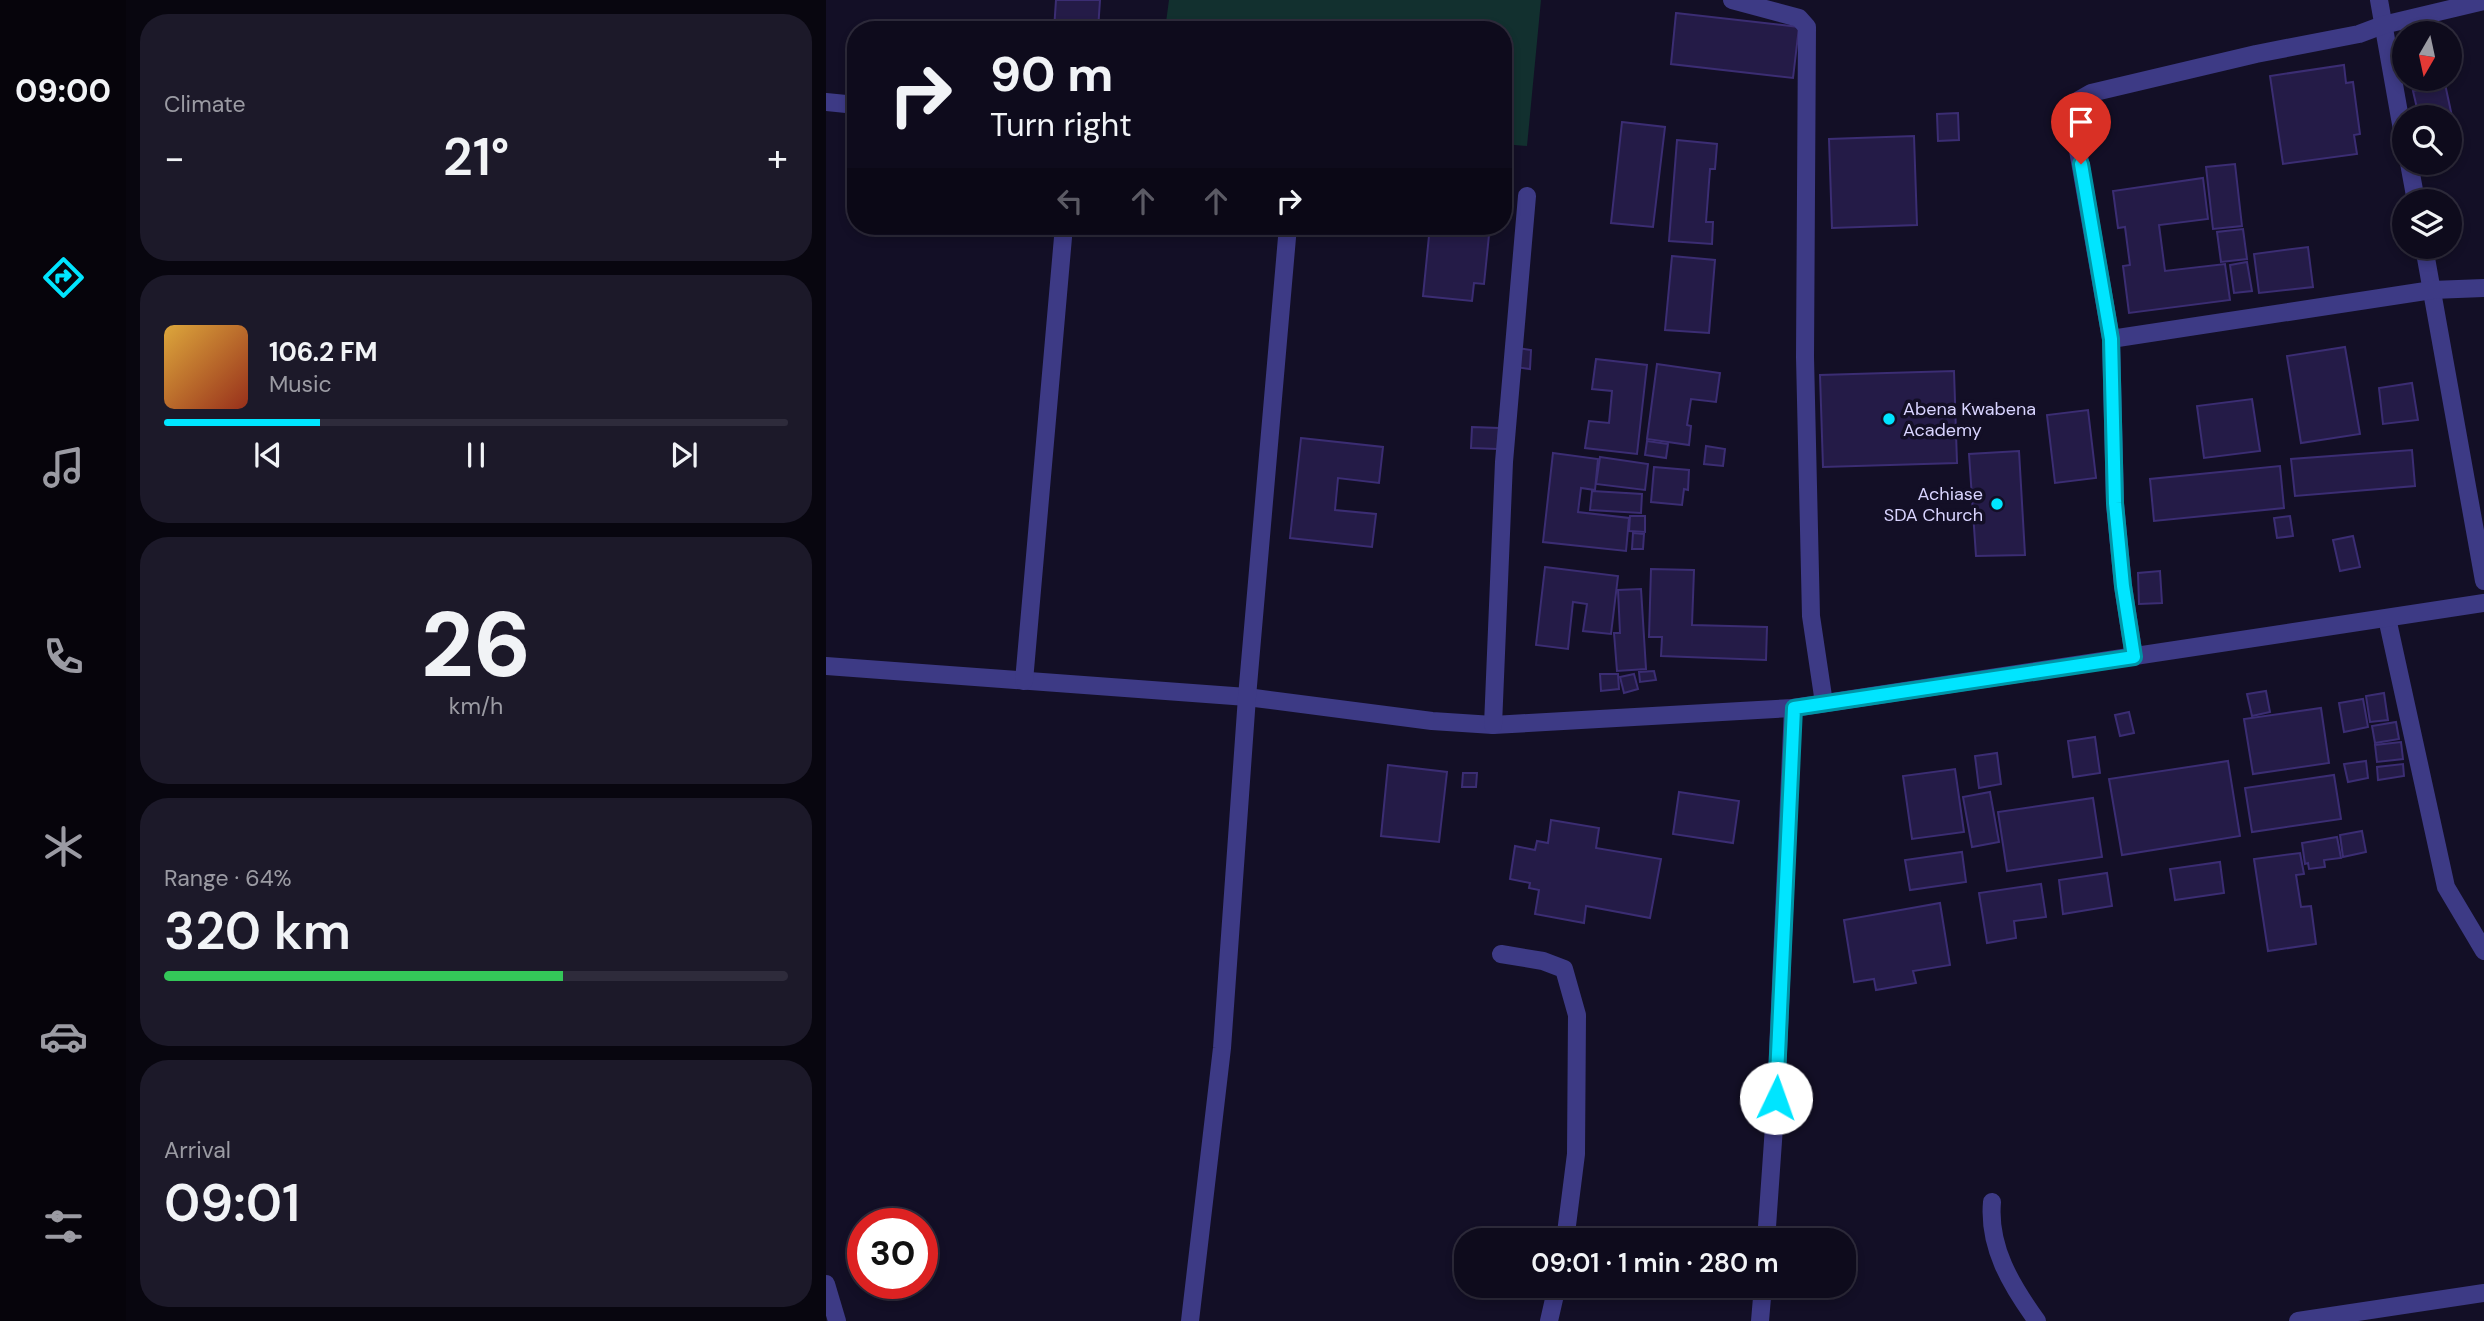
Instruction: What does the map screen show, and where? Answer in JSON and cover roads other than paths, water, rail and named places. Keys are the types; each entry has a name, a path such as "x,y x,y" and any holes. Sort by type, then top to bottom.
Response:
{"street":[{"path":"1732,0 1799,18 1807,27 1804,357 1811,616 1824,703"},
{"path":"2379,0 2398,105"},
{"path":"2134,657 2123,586 2115,503 2111,339 2072,116 2077,101 2091,93 2256,54 2359,34 2384,25 2484,1"},
{"path":"826,102 847,103"},
{"path":"1493,725 1504,462 1527,195"},
{"path":"1024,681 1063,235"},
{"path":"1190,1321 1222,1048 1247,697 1287,235"},
{"path":"2426,259 2484,581"},
{"path":"2111,339 2432,290 2484,288"},
{"path":"826,666 1247,697 1432,721 1493,725 1794,708 2484,603"},
{"path":"2387,618 2446,887 2484,951"},
{"path":"1767,1228 1776,1098 1794,708"},
{"path":"1501,954 1543,961 1564,969 1577,1015 1576,1154 1567,1228"},
{"path":"1992,1202 1990,1221 1996,1248 2017,1294 2037,1321"},
{"path":"826,1284 836,1321"},
{"path":"2298,1321 2484,1293"},
{"path":"1549,1321 1554,1298"},
{"path":"1760,1321 1762,1298"}],"place":[{"name":"Abena Kwabena Academy","path":"1889,419"},
{"name":"Achiase SDA Church","path":"1997,504"}]}
